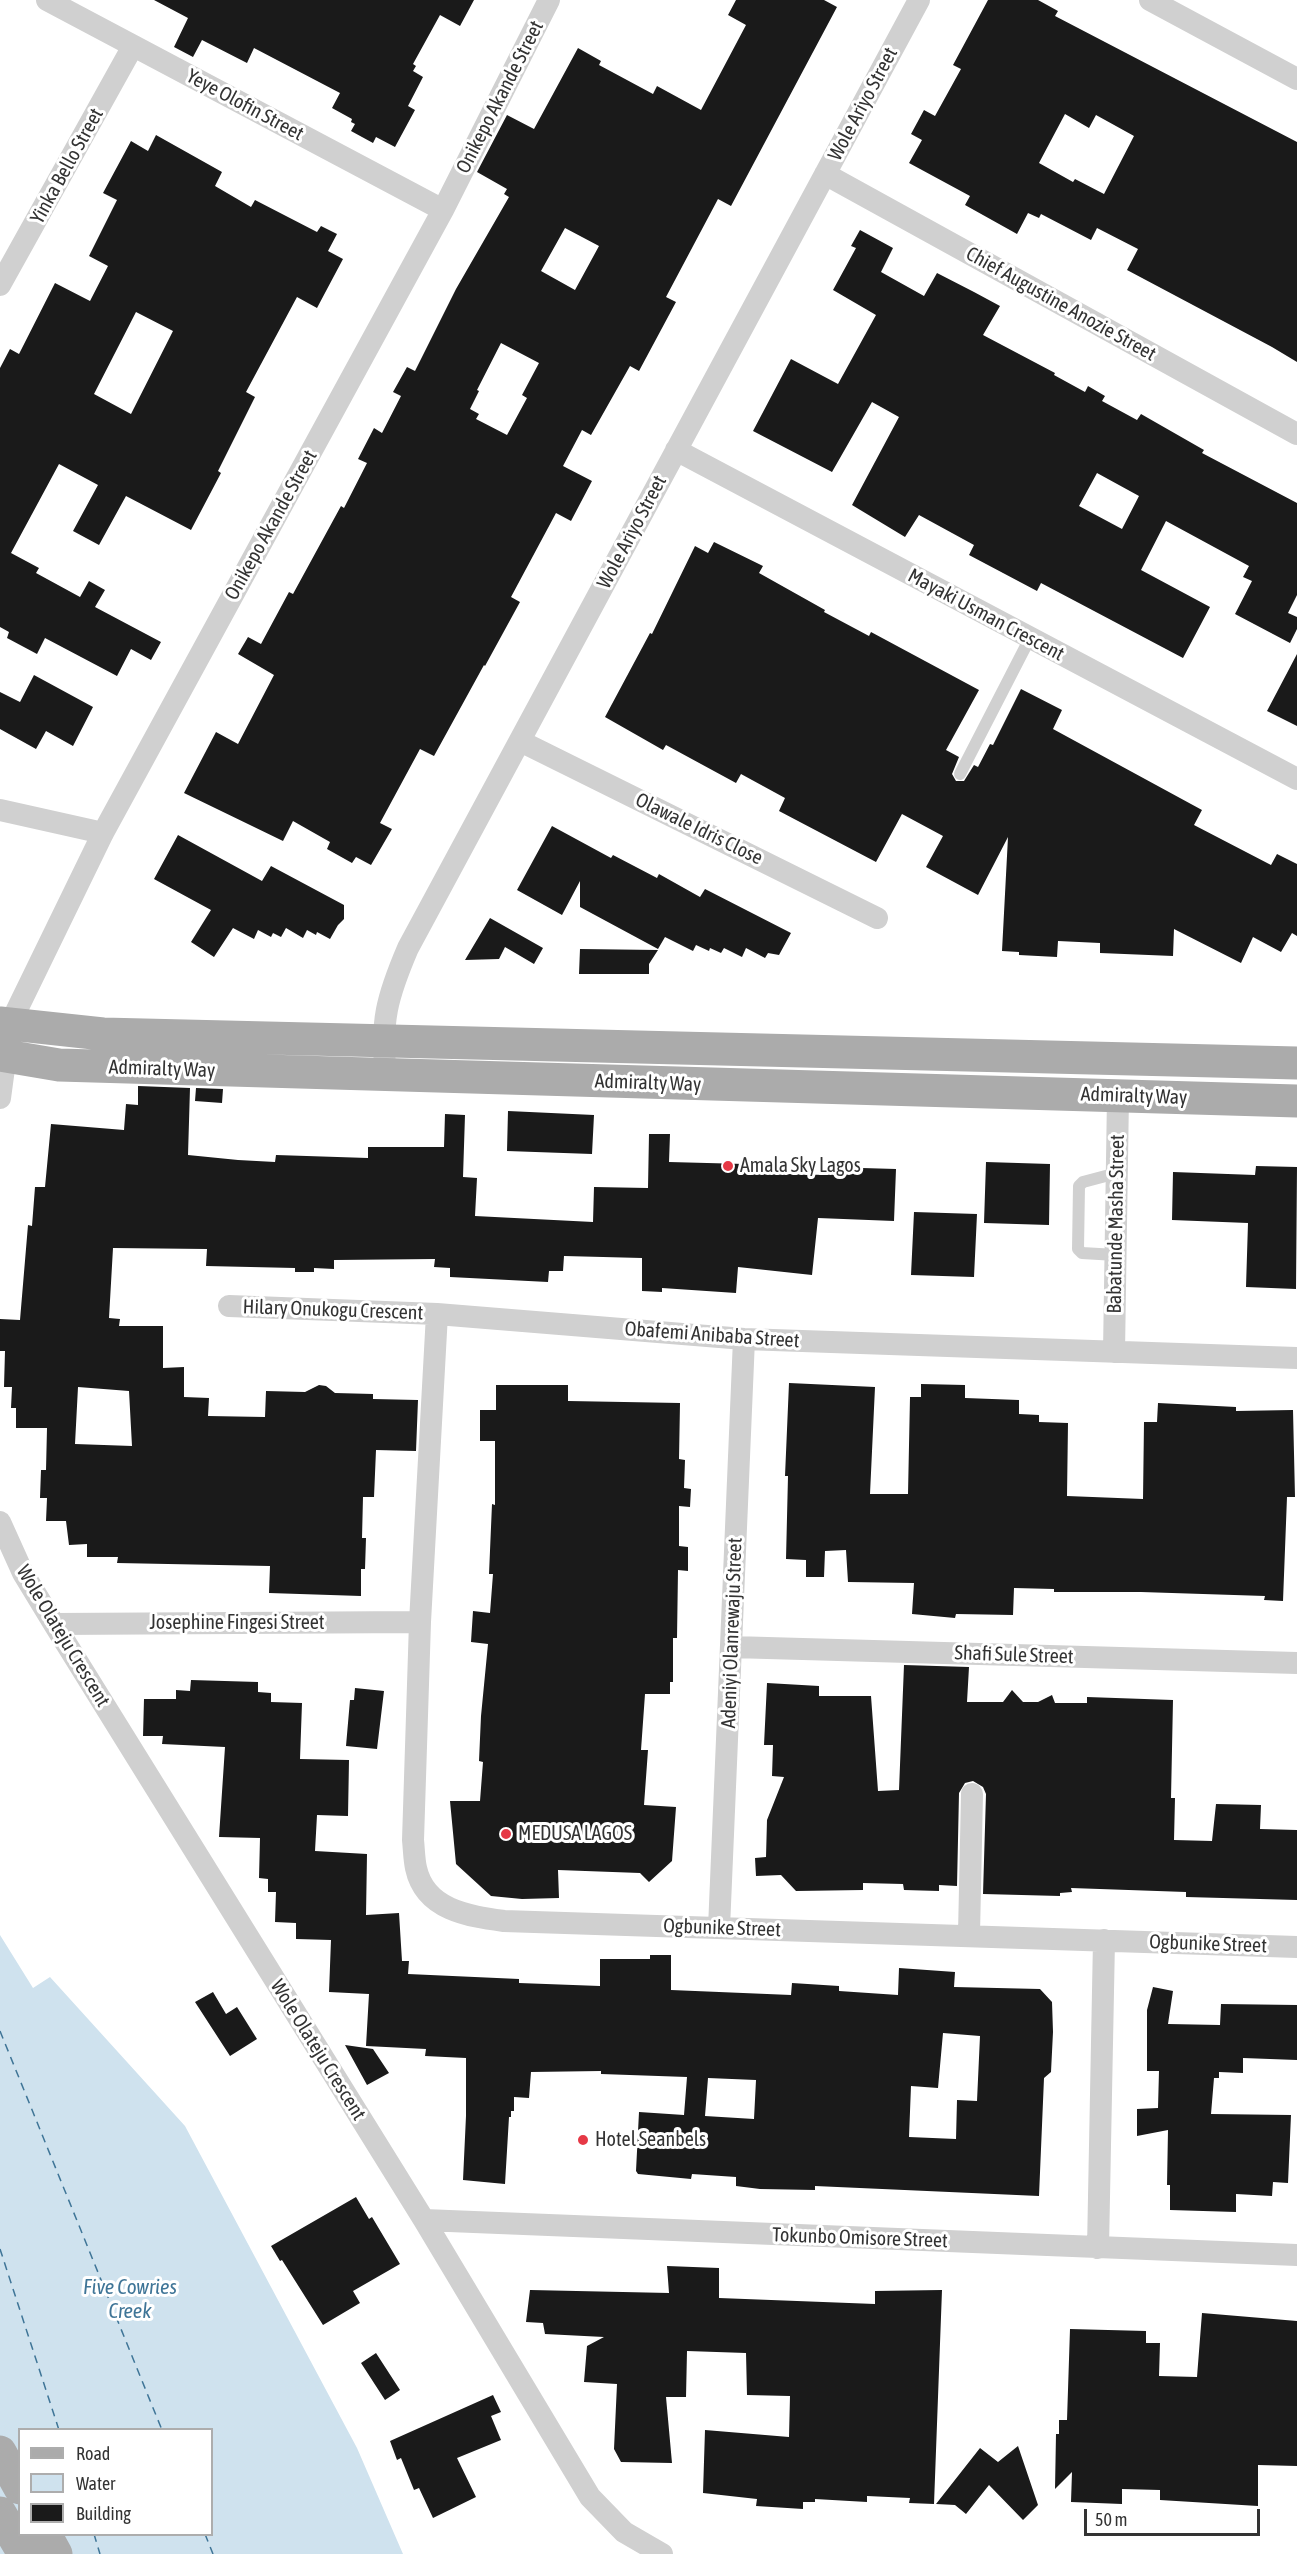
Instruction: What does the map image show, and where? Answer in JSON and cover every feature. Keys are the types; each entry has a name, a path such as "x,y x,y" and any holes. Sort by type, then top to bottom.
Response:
{"main road":[{"name":"Admiralty Way","path":"4,1039 103,1034 1297,1063"},
{"name":"Admiralty Way","path":"4,1039 59,1065 1297,1101"},
{"path":"0,2452 18,2484"},
{"path":"0,2512 24,2554"},
{"path":"46,2536 56,2554"}],"street":[{"name":"Yeye Olofin Street","path":"46,0 443,210"},
{"name":"Onikepo Akande Street","path":"4,1039 103,833 443,210 549,0"},
{"name":"Wole Ariyo Street","path":"386,1076 382,1040 388,1004 408,948 919,0"},
{"path":"1150,0 1297,79"},
{"name":"Yinka Bello Street","path":"0,285 133,46"},
{"name":"Chief Augustine Anozie Street","path":"825,174 1297,434"},
{"name":"Mayaki Usman Crescent","path":"676,450 1297,779"},
{"name":"Olawale Idris Close","path":"520,741 878,918"},
{"path":"0,810 103,833"},
{"path":"0,1098 4,1039"},
{"name":"Babatunde Masha Street","path":"1114,1352 1118,1096"},
{"name":"Hilary Onukogu Crescent","path":"229,1305 436,1314"},
{"path":"420,1622 436,1314"},
{"name":"Obafemi Anibaba Street","path":"436,1314 744,1339 1297,1358"},
{"name":"Adeniyi Olanrewaju Street","path":"719,1928 744,1339"},
{"name":"Wole Olateju Crescent","path":"0,1522 23,1573 424,2220 590,2497 624,2532 662,2554"},
{"name":"Josephine Fingesi Street","path":"54,1624 420,1622"},
{"name":"Ogbunike Street","path":"420,1622 413,1840 416,1869 427,1893 448,1909 473,1917 504,1921 969,1934 1297,1947"},
{"name":"Shafi Sule Street","path":"732,1647 1297,1664"},
{"path":"969,1934 972,1794"},
{"path":"1098,2248 1104,1940"},
{"name":"Tokunbo Omisore Street","path":"424,2220 1297,2255"}],"lane":[{"path":"960,774 1030,638"},
{"path":"1116,1255 1082,1253 1078,1249 1078,1186 1083,1182 1117,1173"}],"water":[{"name":"Five Cowries Creek","path":"0,1935 33,1988 50,1977 185,2126 357,2448 403,2554 0,2554"}],"building":[{"path":"154,0 474,0 460,26 440,15 413,64 416,66 413,71 423,77 408,106 415,110 395,147 376,137 373,143 351,131 355,124 351,122 352,119 332,108 340,93 254,48 247,63 202,40 193,57 174,47 188,18"},
{"path":"736,0 824,0 837,7 731,206 718,199 666,297 676,302 639,371 630,366 591,435 582,430 563,466 592,481 571,521 556,513 511,597 520,602 434,756 420,749 380,823 392,829 371,865 356,857 352,863 327,849 330,842 293,821 283,841 184,793 216,732 238,744 274,675 238,654 248,637 261,644 289,592 293,594 341,506 344,508 367,463 358,459 374,428 382,433 401,396 393,392 407,367 415,371 456,289 509,197 504,194 507,189 477,172 507,115 534,129 578,48 601,61 599,65 653,94 657,86 701,110 746,25 728,15","holes":["565,228 599,246 575,290 541,271","501,343 539,363 522,395 527,398 507,435 476,419 479,414 470,409"]},
{"path":"988,0 1038,0 1058,11 1055,16 1297,142 1297,362 1127,270 1138,249 1097,228 1091,240 1041,214 1039,218 1028,213 1017,234 965,205 970,196 909,163 922,140 911,134 924,110 935,116 961,69 953,65","holes":["1065,114 1089,128 1096,115 1134,136 1104,194 1075,179 1073,182 1039,163"]},
{"path":"156,135 222,172 215,186 251,207 255,200 317,232 321,226 337,234 328,251 343,259 317,308 297,297 246,392 255,397 218,471 221,473 191,530 126,496 99,545 73,531 98,485 59,464 11,553 39,568 36,573 80,597 89,581 105,590 95,607 161,642 151,660 131,649 117,676 45,638 37,654 7,638 9,632 0,627 0,368 10,349 19,354 55,283 90,301 108,266 89,256 117,200 103,193 131,141 148,151","holes":["136,312 173,331 131,414 94,394"]},
{"path":"860,230 893,248 881,272 924,296 937,273 1000,306 983,335 1055,373 1054,375 1085,392 1088,386 1105,396 1102,401 1137,420 1141,414 1204,450 1202,453 1297,503 1297,595 1288,613 1297,617 1297,629 1290,643 1235,614 1252,581 1243,577 1249,566 1166,521 1141,570 1210,607 1183,658 1041,583 1037,591 969,555 974,545 919,515 905,537 852,505 899,417 872,402 832,472 753,431 791,359 838,384 876,315 833,290 856,248 851,246","holes":["1097,473 1139,496 1122,529 1079,506"]},
{"path":"714,542 763,566 759,573 825,610 824,612 869,636 871,632 979,690 946,750 959,757 952,774 956,781 964,781 974,765 978,767 990,744 993,745 1021,689 1062,710 1053,729 1202,810 1194,825 1271,865 1277,854 1297,864 1297,936 1292,933 1281,952 1253,937 1241,963 1174,929 1173,956 1100,953 1100,943 1058,941 1057,957 1019,955 1019,952 1002,951 1008,837 978,895 926,867 943,836 902,814 876,862 779,811 785,798 741,774 736,783 666,745 663,750 605,717 650,633 652,634 695,546 708,553"},
{"path":"1297,654 1297,726 1267,711"},
{"path":"34,675 93,707 73,746 46,731 36,749 0,729 0,692 20,702"},
{"path":"552,826 611,858 613,855 657,878 659,874 700,897 705,889 791,933 779,955 768,953 765,958 746,948 742,957 724,948 721,953 696,945 693,951 665,937 658,949 580,907 580,881 562,915 517,890"},
{"path":"178,835 262,881 271,866 344,905 344,919 330,939 307,930 303,938 286,928 281,937 273,933 271,937 258,930 254,939 233,928 214,957 191,942 211,910 154,879"},
{"path":"490,918 543,948 534,964 505,947 499,959 465,960"},
{"path":"580,949 658,950 649,964 649,974 579,974"},
{"path":"138,1086 190,1088 188,1155 275,1162 276,1155 368,1158 368,1147 444,1147 445,1114 465,1115 463,1177 477,1178 475,1216 593,1222 594,1187 648,1188 649,1134 670,1134 669,1162 745,1164 745,1173 827,1175 828,1167 896,1169 894,1221 818,1218 812,1275 738,1267 736,1293 662,1288 662,1292 642,1291 642,1258 564,1256 563,1271 549,1271 548,1282 450,1277 450,1268 434,1267 435,1259 334,1260 334,1269 314,1268 314,1272 295,1272 295,1268 206,1266 207,1249 113,1248 109,1318 120,1319 119,1326 163,1326 163,1368 184,1367 184,1397 209,1398 208,1416 265,1417 266,1391 305,1392 319,1385 326,1386 335,1393 373,1394 373,1399 418,1400 416,1451 376,1450 374,1497 363,1497 362,1538 366,1538 365,1569 361,1569 361,1596 269,1593 270,1566 117,1563 118,1557 87,1557 87,1544 69,1545 66,1521 46,1521 47,1498 40,1498 41,1470 46,1470 47,1428 16,1428 16,1408 11,1408 12,1387 4,1387 5,1351 0,1351 0,1319 20,1320 28,1225 32,1226 35,1187 45,1187 51,1124 124,1130 126,1104 138,1105","holes":["78,1387 129,1391 132,1446 75,1444"]},
{"path":"196,1088 223,1089 222,1103 195,1101"},
{"path":"508,1111 594,1115 592,1154 507,1151"},
{"path":"986,1162 1050,1164 1049,1225 984,1223"},
{"path":"1256,1166 1297,1167 1296,1289 1246,1287 1248,1223 1172,1220 1173,1172 1255,1175"},
{"path":"914,1212 977,1214 974,1277 911,1275"},
{"path":"789,1383 875,1387 870,1494 908,1494 910,1397 921,1397 921,1384 965,1385 965,1398 1019,1400 1019,1414 1039,1415 1039,1422 1068,1423 1067,1496 1143,1499 1144,1422 1157,1422 1158,1403 1236,1407 1236,1411 1293,1410 1295,1497 1287,1497 1283,1601 1264,1600 1265,1596 1054,1592 1054,1589 1014,1588 1013,1615 956,1614 955,1618 912,1614 914,1583 848,1582 846,1550 825,1551 824,1577 806,1577 806,1560 786,1559 788,1476 785,1476"},
{"path":"496,1385 568,1385 568,1401 680,1403 679,1459 685,1460 684,1488 691,1489 690,1507 679,1506 679,1546 688,1547 688,1571 678,1570 677,1638 673,1638 673,1682 670,1682 670,1694 645,1694 641,1750 648,1750 644,1805 676,1807 672,1861 649,1882 640,1873 558,1870 559,1898 522,1899 491,1896 456,1864 450,1801 480,1801 483,1762 479,1761 481,1716 488,1644 471,1642 473,1611 490,1613 493,1574 489,1574 492,1504 495,1505 495,1441 480,1441 480,1410 496,1410"},
{"path":"904,1665 969,1667 967,1702 1003,1702 1012,1690 1023,1702 1038,1702 1052,1695 1055,1703 1087,1703 1087,1697 1173,1700 1171,1798 1175,1798 1174,1840 1212,1841 1216,1804 1261,1805 1260,1829 1297,1830 1297,1900 1186,1897 1186,1892 1071,1888 1072,1892 1060,1893 1060,1896 983,1894 986,1794 983,1787 973,1781 965,1783 959,1793 957,1886 939,1885 939,1891 904,1890 903,1884 863,1883 863,1890 796,1891 781,1875 756,1876 755,1858 766,1857 767,1820 784,1777 772,1776 773,1745 764,1745 767,1683 819,1686 819,1696 871,1696 878,1791 899,1790"},
{"path":"191,1680 258,1682 258,1692 271,1693 271,1702 302,1703 300,1759 349,1760 348,1816 317,1815 315,1851 367,1854 366,1915 399,1913 402,1961 409,1961 408,1974 519,1979 519,1983 600,1986 600,1959 650,1959 650,1955 671,1955 671,1990 791,1995 792,1983 839,1986 839,1991 898,1995 899,1968 955,1972 954,1987 1040,1989 1052,2002 1053,2032 1051,2072 1044,2078 1039,2196 815,2186 815,2190 760,2189 736,2186 736,2177 692,2174 691,2179 638,2174 636,2171 639,2112 684,2115 687,2077 601,2074 601,2071 531,2072 529,2098 514,2097 514,2111 511,2111 511,2117 509,2117 505,2184 463,2180 466,2058 425,2056 426,2049 366,2046 369,1994 329,1992 331,1940 296,1939 296,1923 275,1922 276,1892 268,1892 268,1879 259,1878 260,1838 219,1837 225,1747 162,1744 163,1736 143,1736 144,1699 176,1699 176,1690 190,1691","holes":["943,2033 980,2036 977,2101 957,2100 956,2139 909,2137 911,2086 938,2088","708,2078 756,2080 754,2119 705,2116"]},
{"path":"355,1688 384,1691 377,1749 346,1746 350,1700 354,1700"},
{"path":"1153,1987 1173,1991 1168,2024 1220,2025 1221,2004 1297,2005 1297,2060 1243,2058 1243,2073 1219,2072 1219,2078 1214,2078 1211,2114 1291,2115 1288,2183 1273,2182 1272,2196 1236,2194 1236,2212 1170,2210 1170,2185 1167,2185 1168,2130 1137,2136 1137,2109 1158,2108 1159,2071 1147,2071 1147,2010"},
{"path":"213,1992 226,2014 237,2007 257,2039 230,2056 195,2002"},
{"path":"345,2045 373,2049 389,2073 367,2085"},
{"path":"356,2197 369,2219 372,2217 400,2264 353,2291 360,2303 323,2325 271,2246"},
{"path":"667,2266 719,2268 719,2298 875,2304 875,2291 942,2290 934,2504 909,2503 910,2498 867,2496 867,2502 815,2499 815,2502 803,2502 803,2509 756,2506 757,2499 703,2493 705,2430 789,2437 790,2396 747,2395 746,2353 687,2351 686,2397 666,2397 672,2463 621,2462 614,2449 617,2384 584,2382 587,2346 604,2337 545,2334 543,2323 526,2322 530,2290 669,2293"},
{"path":"1202,2313 1297,2321 1297,2466 1258,2465 1258,2506 1160,2500 1160,2490 1122,2489 1122,2504 1071,2502 1072,2472 1055,2489 1056,2434 1059,2434 1059,2420 1067,2420 1070,2329 1146,2331 1146,2343 1160,2343 1159,2376 1197,2377"},
{"path":"376,2353 400,2390 385,2400 361,2363"},
{"path":"493,2395 501,2412 491,2416 501,2440 457,2458 476,2497 433,2518 419,2488 414,2490 401,2458 397,2460 390,2441"},
{"path":"1018,2446 1038,2505 1023,2520 989,2485 966,2514 955,2505 936,2504 980,2448 998,2462"}],"ferry route":[{"path":"0,2031 161,2428"},
{"path":"0,2249 58,2428"},
{"path":"95,2536 100,2554"},
{"path":"206,2536 213,2554"}],"place":[{"name":"Amala Sky Lagos","path":"728,1166"},
{"name":"MEDUSA LAGOS","path":"506,1834"},
{"name":"Hotel Seanbels","path":"583,2140"}]}
